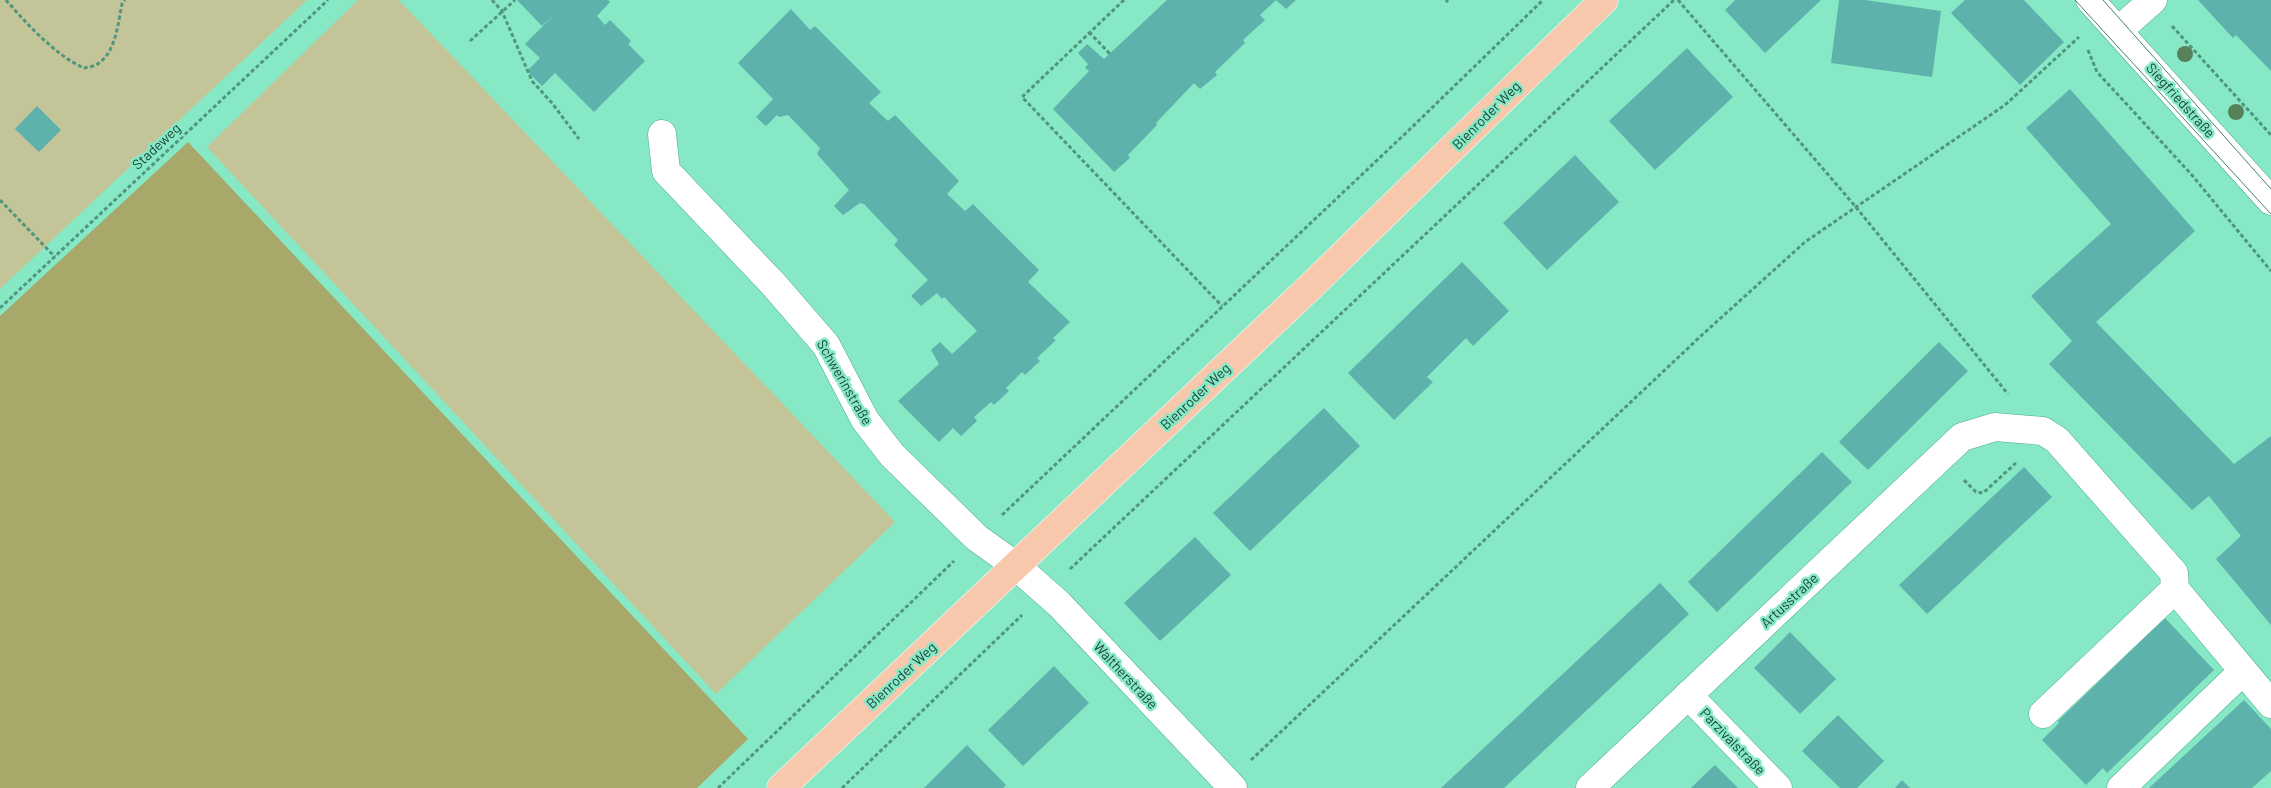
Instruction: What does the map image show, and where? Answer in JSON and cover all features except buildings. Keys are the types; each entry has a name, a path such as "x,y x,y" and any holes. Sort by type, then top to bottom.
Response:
{"main road":[{"name":"Bienroder Weg","path":"781,788 1308,289 1604,0"}],"street":[{"name":"Siegfriedstraße","path":"2090,0 2271,201"},
{"path":"2119,30 2149,3"},
{"name":"Schwerinstraße","path":"662,134 666,171 775,286 826,345 865,420 892,455 977,538 1016,566"},
{"name":"Artusstraße","path":"1590,788 1962,437 1995,427 2043,431"},
{"path":"2043,431 2057,440 2174,573 2175,589 2271,704"},
{"name":"Waltherstraße","path":"1016,566 1059,604 1233,788"},
{"path":"2043,714 2175,589"},
{"path":"2121,788 2243,671"},
{"name":"Parzivalstraße","path":"1688,695 1778,788"}],"path":[{"path":"6,0 71,63 84,68 99,64 106,55 114,39 122,4 125,0"},
{"name":"Stadeweg","path":"0,308 328,0"},
{"path":"492,0 502,11 532,81 552,103 579,139"},
{"path":"470,41 515,0"},
{"path":"1124,0 1022,97 1222,306"},
{"path":"718,788 977,538 1408,131 1543,0"},
{"path":"842,788 1045,593 1676,0 1855,206 1994,379 2043,431"},
{"path":"2149,3 2271,135"},
{"path":"1089,32 1110,54"},
{"path":"1251,760 1703,334 1805,242 2005,105 2081,35 2097,72 2191,174 2271,271"},
{"path":"0,200 55,257"}],"green space":[{"path":"0,0 307,0 0,289"},
{"path":"358,0 399,0 895,522 716,694 207,147"},
{"path":"188,142 748,739 697,788 0,788 0,316"}],"tram line":[{"path":"2075,0 2271,214"},
{"path":"2103,0 2271,189"}]}
